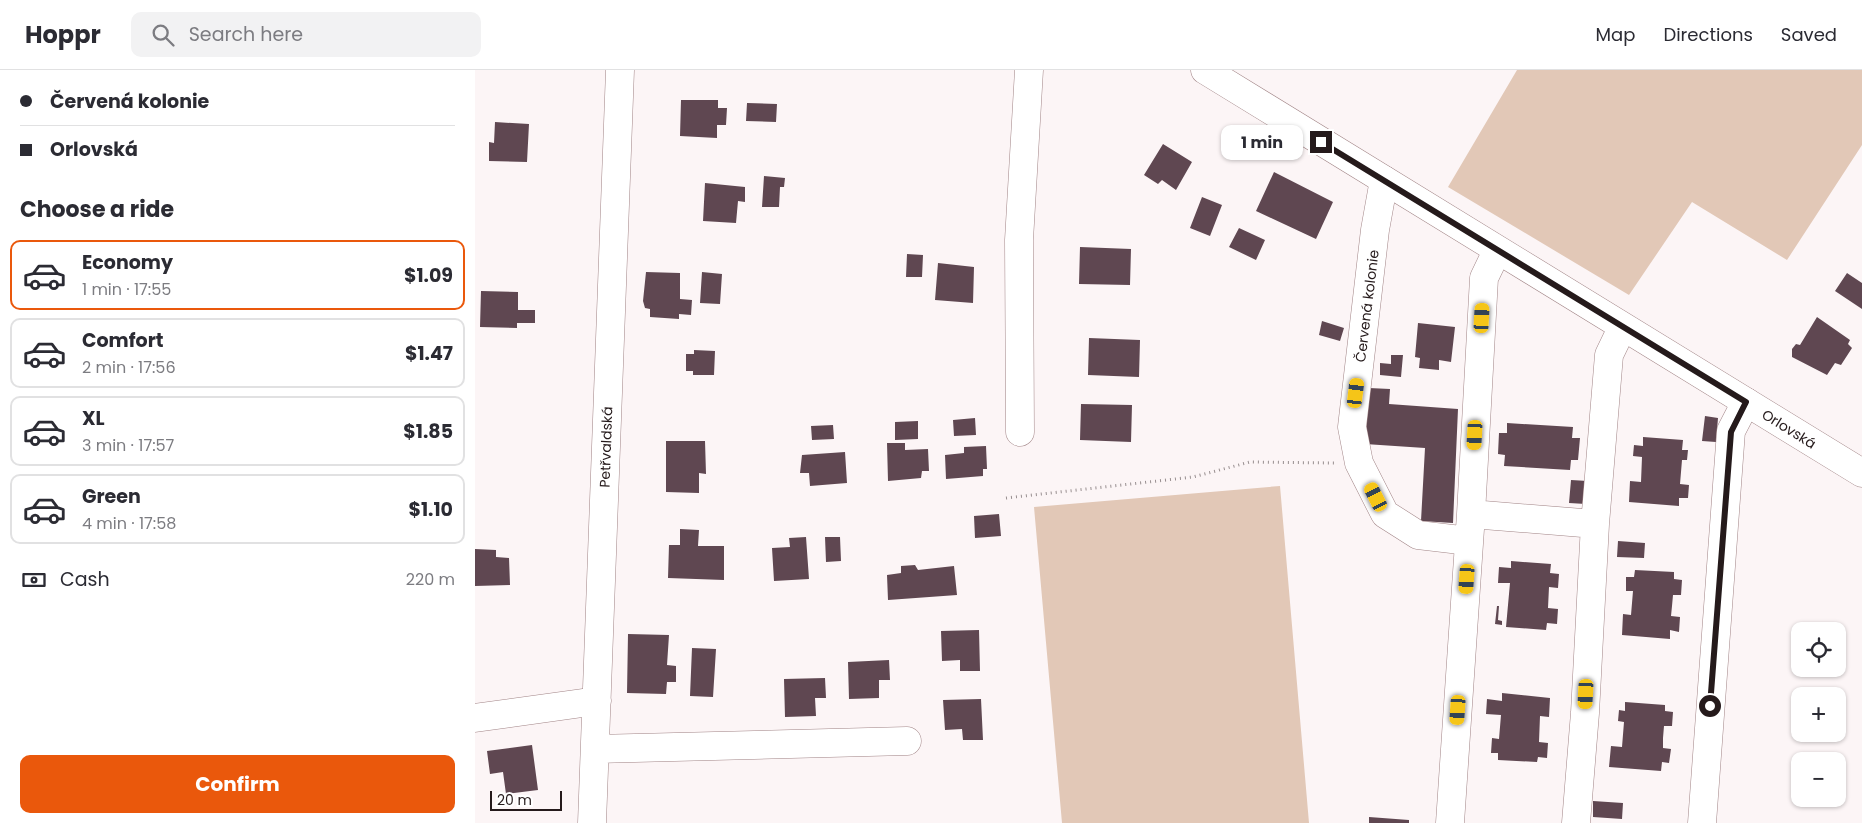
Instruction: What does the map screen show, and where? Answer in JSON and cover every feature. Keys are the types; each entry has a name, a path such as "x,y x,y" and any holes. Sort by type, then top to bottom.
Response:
{"street":[{"name":"Petřvaldská","path":"592,823 620,70"},
{"path":"1020,432 1019,240 1029,70"},
{"name":"Orlovská","path":"1205,70 1862,474"},
{"name":"Červená kolonie","path":"1385,180 1375,230 1352,427 1359,463 1385,514 1417,535 1469,541"},
{"path":"1451,823 1484,278 1497,251"},
{"path":"1576,823 1585,714 1595,524 1609,354 1622,328"},
{"path":"1702,823 1731,432 1746,402"},
{"path":"1471,514 1595,524"},
{"path":"475,718 597,701"},
{"path":"595,749 907,741"}],"path":[{"path":"1006,498 1193,477 1249,462 1359,463"}],"shaded area":[{"path":"1517,70 1862,70 1862,145 1787,260 1692,202 1629,295 1448,187"},
{"path":"1280,486 1309,823 1062,823 1034,507"}],"building":[{"path":"681,100 718,100 718,108 727,108 726,125 717,125 717,138 680,136"},
{"path":"747,103 777,104 776,122 746,121"},
{"path":"495,122 529,124 527,162 489,161 489,142 494,143"},
{"path":"1163,144 1192,162 1176,190 1162,180 1158,184 1144,175"},
{"path":"1274,172 1333,202 1316,239 1256,211"},
{"path":"764,176 785,178 784,187 780,187 779,207 762,207"},
{"path":"705,183 745,187 745,202 738,201 736,223 703,221"},
{"path":"1202,197 1222,205 1210,236 1190,228"},
{"path":"1239,228 1265,240 1256,260 1229,247"},
{"path":"1080,247 1131,249 1130,285 1079,284"},
{"path":"907,254 923,255 922,277 906,277"},
{"path":"938,263 974,267 973,303 935,300"},
{"path":"646,272 680,273 680,299 692,300 691,315 679,314 679,319 650,317 650,309 645,308 643,301"},
{"path":"702,272 722,274 720,304 700,303"},
{"path":"1847,273 1862,283 1862,309 1835,291"},
{"path":"481,291 518,292 518,310 535,310 535,323 517,323 517,328 480,327"},
{"path":"1817,317 1850,340 1848,344 1852,348 1841,365 1835,363 1827,375 1792,357 1792,349 1796,344 1800,345"},
{"path":"1322,321 1344,328 1340,341 1319,335"},
{"path":"1418,323 1455,327 1451,362 1439,360 1439,370 1419,368 1420,358 1415,357"},
{"path":"1089,338 1140,340 1139,377 1088,375"},
{"path":"694,350 715,351 714,375 693,375 693,371 686,371 686,354 694,354"},
{"path":"1391,355 1403,355 1401,377 1380,375 1380,363 1391,364"},
{"path":"1369,388 1390,389 1389,404 1458,409 1453,523 1421,521 1425,448 1365,444"},
{"path":"1081,404 1132,405 1131,442 1080,440"},
{"path":"1705,416 1718,418 1716,442 1702,441"},
{"path":"975,418 976,435 954,436 953,420"},
{"path":"918,421 918,439 895,440 895,422"},
{"path":"1507,423 1573,427 1572,438 1580,438 1578,460 1571,460 1570,470 1504,466 1505,455 1498,454 1499,433 1507,433"},
{"path":"833,425 834,439 812,440 811,426"},
{"path":"1643,437 1683,440 1682,450 1688,450 1687,460 1682,460 1680,484 1689,485 1688,498 1679,498 1679,506 1629,502 1630,481 1641,482 1642,457 1633,456 1634,445 1643,446"},
{"path":"666,441 705,441 706,474 699,473 699,493 666,492"},
{"path":"887,443 905,443 905,450 928,449 929,471 922,471 921,478 888,481"},
{"path":"986,446 987,469 983,469 983,476 946,479 945,455 964,453 964,447"},
{"path":"845,452 847,483 810,486 809,473 800,473 802,455"},
{"path":"1571,480 1588,481 1586,504 1569,503"},
{"path":"999,514 1001,536 975,538 974,516"},
{"path":"680,529 699,530 698,546 724,546 724,580 668,578 669,545 680,545"},
{"path":"806,537 809,579 774,581 772,548 790,547 789,538"},
{"path":"825,537 840,537 841,561 826,562"},
{"path":"1618,541 1645,543 1644,558 1617,557"},
{"path":"475,549 496,550 496,557 509,558 510,585 475,586"},
{"path":"1511,561 1551,564 1550,573 1559,574 1558,588 1549,587 1548,608 1558,609 1557,624 1547,623 1546,630 1506,627 1510,583 1498,583 1499,567 1511,568"},
{"path":"915,565 918,570 954,566 957,595 888,600 887,575 901,573 901,566"},
{"path":"1635,570 1674,572 1674,579 1682,580 1681,595 1673,595 1671,616 1680,617 1679,632 1670,630 1670,639 1622,635 1623,614 1631,615 1633,591 1626,591 1626,577 1634,577"},
{"path":"1497,606 1499,606 1498,620 1502,621 1502,625 1495,624"},
{"path":"979,630 980,671 960,671 960,660 942,661 941,631"},
{"path":"628,634 669,635 667,665 676,666 676,682 667,682 666,694 627,693"},
{"path":"692,648 716,649 713,697 690,696"},
{"path":"889,660 890,680 879,680 879,698 849,699 848,662"},
{"path":"825,678 826,698 815,698 816,716 785,717 784,679"},
{"path":"1502,693 1550,698 1549,717 1540,716 1539,742 1548,743 1547,758 1538,757 1537,762 1498,760 1498,753 1491,753 1492,738 1499,739 1501,715 1486,714 1487,699 1502,701"},
{"path":"981,699 983,740 963,740 962,729 945,730 943,700"},
{"path":"1625,702 1665,705 1665,711 1673,712 1672,726 1664,726 1663,738 1663,748 1671,749 1669,763 1662,762 1661,771 1609,767 1611,746 1622,747 1624,722 1618,721 1619,710 1625,711"},
{"path":"532,745 538,790 506,794 503,772 490,774 487,751"},
{"path":"1593,801 1623,803 1622,819 1593,817"},
{"path":"1369,817 1409,820 1409,823 1369,823"}],"route":[{"path":"1321,142 1622,328 1746,402 1731,432 1710,706"}]}
